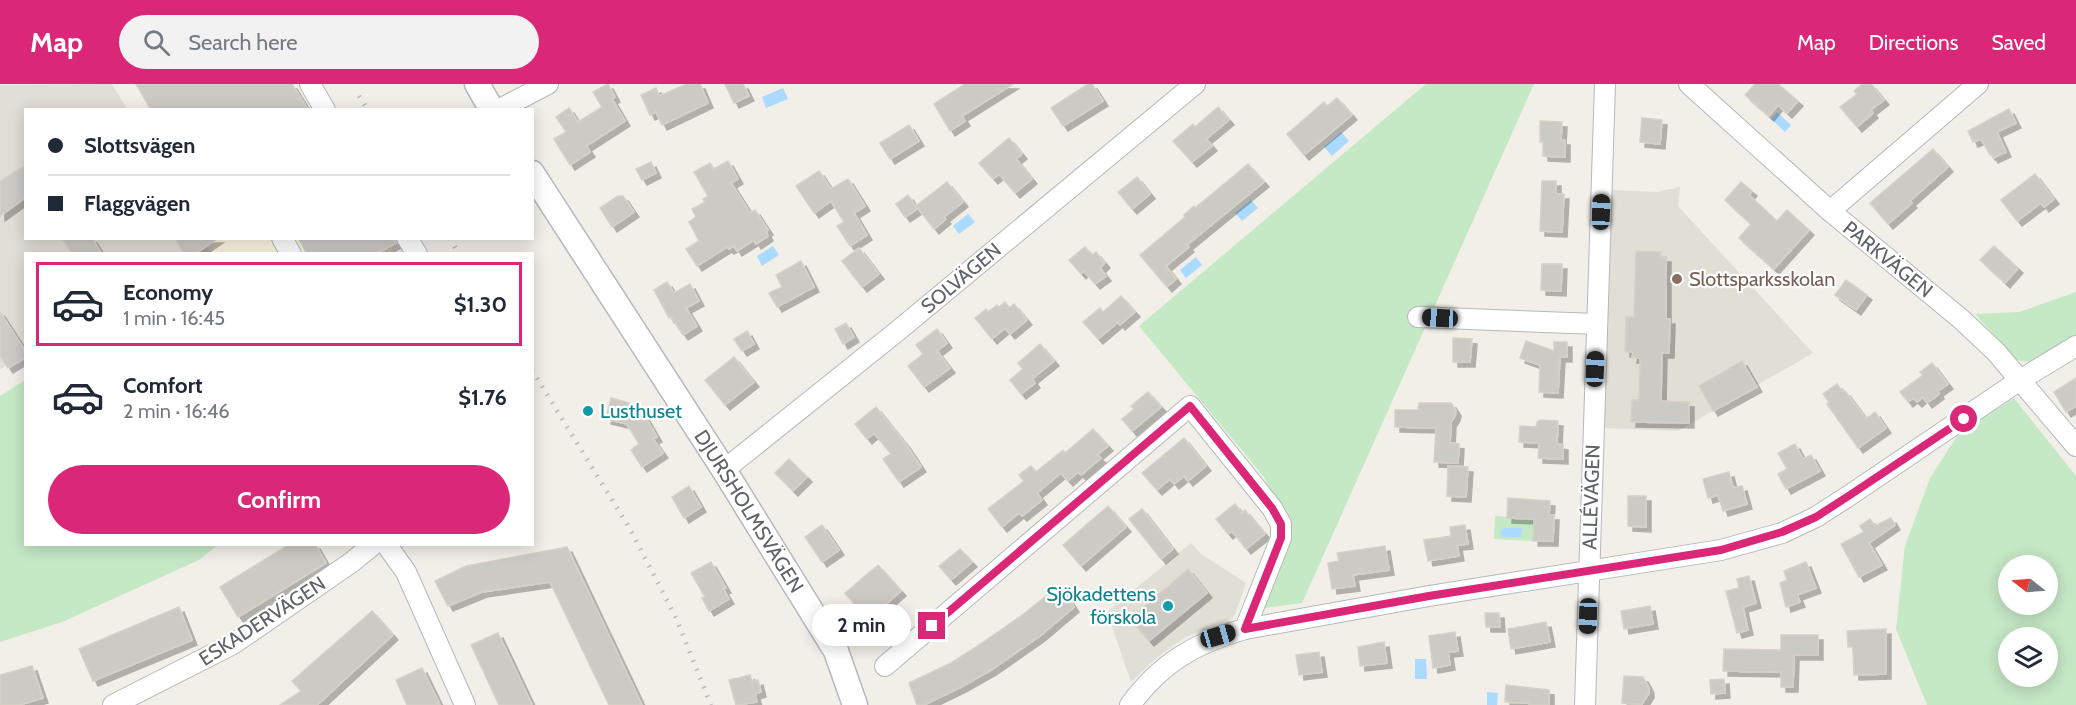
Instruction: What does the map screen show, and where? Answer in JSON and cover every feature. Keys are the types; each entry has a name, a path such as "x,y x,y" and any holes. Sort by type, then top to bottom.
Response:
{"street":[{"path":"310,84 325,108"},
{"path":"477,84 491,108"},
{"path":"502,108 548,84"},
{"name":"SOLVÄGEN","path":"724,470 900,329 1195,84"},
{"name":"ALLÉVÄGEN","path":"1585,705 1605,84"},
{"name":"PARKVÄGEN","path":"1689,84 1830,211 1961,319 1996,352 2076,446"},
{"path":"1830,211 1978,84"},
{"name":"DJURSHOLMSVÄGEN","path":"534,176 724,470 836,651 855,705"},
{"path":"1418,317 1597,324"},
{"path":"1130,705 1168,664 1218,636 1245,629 1429,596 1721,550 1782,532 1816,517 2020,380 2076,346"},
{"path":"885,666 1190,406 1272,508 1281,524 1281,538 1245,629"},
{"name":"ESKADERVÄGEN","path":"113,705 233,644 372,546"},
{"path":"387,546 406,572 465,705"}],"shaded area":[{"path":"112,84 126,108 24,108 24,240 203,240 210,252 24,252 24,357 0,369 0,85"},
{"name":"Slottsparksskolan","path":"1680,187 1678,206 1813,353 1678,431 1603,428 1611,190 1656,192"},
{"path":"214,240 389,240 394,249 389,252 212,252"},
{"path":"1191,543 1201,554 1246,583 1234,617 1184,638 1155,659 1131,682 1107,612"}],"green space":[{"path":"1426,84 1534,84 1302,603 1258,609 1287,529 1264,477 1139,326"},
{"path":"2076,292 2076,335 2029,362 2017,360 1975,314 2019,312"},
{"path":"24,381 24,546 217,546 199,560 62,622 0,642 0,396"},
{"path":"2014,398 2076,476 2076,705 1927,705 1896,629 1905,546 1930,478 1959,433"},
{"path":"1495,516 1534,519 1533,541 1494,539"}],"water":[{"path":"783,88 788,99 766,108 762,97"},
{"path":"1777,112 1791,125 1785,132 1771,119"},
{"path":"1341,132 1349,141 1332,156 1324,147"},
{"path":"1251,200 1258,208 1242,221 1235,213"},
{"path":"968,214 975,222 959,234 953,226"},
{"path":"773,246 779,255 762,266 757,256"},
{"path":"1196,257 1202,265 1186,278 1180,270"},
{"path":"1503,528 1522,528 1521,537 1503,537 1500,533"},
{"path":"1415,659 1426,659 1427,679 1415,679"},
{"path":"1487,692 1498,693 1497,705 1487,705"}],"building":[{"path":"136,84 292,84 307,108 150,108"},
{"path":"608,84 615,97 612,99 625,121 586,146 590,152 570,165 554,139 566,132 556,117 569,108 578,122 602,107 593,92"},
{"path":"687,84 700,84 708,103 662,125 656,112 650,115 641,95 656,88 659,96"},
{"path":"725,84 743,84 749,96 734,103"},
{"path":"965,84 1013,84 962,116 965,121 950,131 934,104"},
{"path":"1088,84 1092,84 1103,101 1063,126 1051,108"},
{"path":"1755,84 1778,84 1798,101 1787,113 1778,105 1769,116 1745,95"},
{"path":"1862,84 1871,84 1884,100 1871,110 1873,113 1857,127 1840,107 1857,94 1854,91"},
{"path":"1337,98 1352,115 1304,155 1287,134 1324,102 1327,106"},
{"path":"1218,107 1229,120 1206,139 1212,146 1192,162 1173,141 1193,124 1195,127"},
{"path":"2009,109 2016,123 1997,132 2006,152 1993,158 1981,139 1973,142 1968,131"},
{"path":"1642,118 1662,120 1660,144 1640,142"},
{"path":"1540,121 1562,122 1561,140 1565,140 1565,157 1543,156"},
{"path":"909,125 919,141 890,159 880,143"},
{"path":"1009,138 1022,154 1016,159 1032,179 1015,193 999,174 993,179 979,163"},
{"path":"1933,149 1948,167 1888,224 1870,203"},
{"path":"728,161 738,179 731,183 750,213 755,210 768,230 766,232 768,236 756,244 754,240 737,251 734,246 729,249 727,247 697,266 686,249 699,241 689,222 696,217 692,209 705,202 703,199 708,196 694,172 710,163 714,169"},
{"path":"651,162 656,173 642,180 636,169"},
{"path":"1248,164 1264,182 1187,245 1189,247 1166,266 1176,279 1167,287 1140,255 1185,217 1184,215 1194,206 1195,208"},
{"path":"24,166 24,198 0,216 0,181"},
{"path":"819,171 831,189 848,179 865,206 854,213 867,235 850,246 837,226 844,222 831,201 814,213 796,186"},
{"path":"2035,174 2054,199 2044,207 2041,203 2017,221 2001,200"},
{"path":"1137,177 1150,194 1132,209 1118,192"},
{"path":"1542,181 1556,181 1556,194 1564,194 1562,232 1540,231"},
{"path":"947,182 963,202 944,217 946,219 934,229 916,206"},
{"path":"1741,182 1752,191 1749,195 1777,221 1787,210 1809,230 1774,269 1739,238 1751,224 1725,200"},
{"path":"908,195 917,209 905,217 896,204"},
{"path":"618,196 623,196 634,212 612,227 600,208"},
{"path":"63,240 93,240 101,252 71,252"},
{"path":"176,240 215,240 198,252 183,252"},
{"path":"299,240 395,240 396,243 379,252 306,252"},
{"path":"1994,246 2018,268 2005,283 1980,260"},
{"path":"1085,247 1092,255 1096,252 1105,263 1100,268 1106,276 1095,284 1084,271 1081,274 1069,260"},
{"path":"859,248 879,274 862,287 842,261"},
{"path":"1636,251 1661,252 1660,257 1666,257 1666,319 1670,319 1669,353 1662,353 1661,401 1689,402 1689,423 1631,422 1632,400 1639,400 1640,358 1632,358 1633,352 1625,352 1626,317 1634,317"},
{"path":"801,261 814,287 777,307 769,293 782,287 776,275"},
{"path":"1542,264 1562,264 1561,291 1541,290"},
{"path":"1846,280 1867,295 1856,310 1835,295"},
{"path":"667,282 674,293 690,284 699,301 686,308 697,326 683,335 671,317 669,318 654,290"},
{"path":"1121,296 1135,312 1120,325 1118,322 1098,339 1083,322 1100,308 1103,312"},
{"path":"1005,302 1009,308 1014,304 1027,320 1010,334 1005,328 992,339 975,318 986,309 988,312"},
{"path":"0,312 24,349 24,358 8,368 0,356"},
{"path":"846,323 854,337 843,344 835,329"},
{"path":"937,329 947,343 937,351 950,368 924,387 908,366 923,354 916,345"},
{"path":"747,331 754,344 742,351 734,339"},
{"path":"1453,338 1472,339 1470,362 1453,362"},
{"path":"1526,341 1554,351 1554,342 1567,342 1567,357 1560,357 1558,393 1539,392 1540,365 1520,358"},
{"path":"1040,344 1054,361 1032,379 1035,383 1021,394 1010,380 1023,369 1018,363"},
{"path":"734,357 754,382 725,405 705,380"},
{"path":"1742,361 1757,387 1713,411 1699,386"},
{"path":"1932,363 1948,384 1927,403 1923,397 1917,402 1913,398 1908,402 1900,392 1923,375 1920,372"},
{"path":"2076,378 2076,406 2066,412 2054,392"},
{"path":"1837,384 1866,419 1875,412 1886,428 1858,448 1827,404 1829,402 1823,394"},
{"path":"1148,392 1161,407 1132,431 1122,419 1134,409 1131,406"},
{"path":"611,398 630,403 630,406 637,408 641,414 643,413 657,437 653,439 663,453 642,467 631,450 639,444 627,424 606,419"},
{"path":"1419,403 1451,403 1456,411 1451,422 1450,443 1459,444 1458,463 1434,462 1436,428 1395,427 1395,410 1418,410"},
{"path":"876,407 921,467 899,482 883,459 891,454 874,433 867,439 855,424"},
{"path":"1540,420 1558,421 1557,444 1563,445 1563,459 1538,458 1539,443 1519,442 1520,426 1536,427"},
{"path":"1093,429 1108,446 1097,455 1101,458 1081,475 1078,472 1068,481 1061,473 1037,493 1042,500 1022,516 1019,513 1002,527 988,509 1024,481 1019,475 1031,466 1036,472 1063,450 1065,453"},
{"path":"1184,438 1206,466 1188,481 1184,476 1174,484 1170,479 1157,490 1142,473"},
{"path":"1795,444 1803,459 1811,455 1820,471 1786,489 1778,474 1787,469 1778,453"},
{"path":"789,459 807,477 793,491 775,473"},
{"path":"1448,466 1468,467 1466,497 1447,496"},
{"path":"1729,472 1733,488 1742,486 1747,504 1723,511 1718,495 1708,498 1703,479"},
{"path":"689,486 701,507 684,518 672,497"},
{"path":"1628,496 1646,496 1646,527 1628,526"},
{"path":"1508,498 1550,501 1549,515 1554,515 1553,541 1533,541 1534,519 1507,518"},
{"path":"1235,504 1242,513 1245,510 1265,534 1246,549 1232,531 1228,534 1216,519"},
{"path":"1108,506 1126,527 1081,566 1063,545"},
{"path":"1142,509 1173,549 1161,559 1129,519"},
{"path":"1891,518 1895,525 1869,543 1882,565 1859,577 1841,544 1864,532 1860,526 1870,519 1875,526"},
{"path":"822,525 839,550 822,562 805,537"},
{"path":"1465,525 1468,544 1457,545 1459,556 1428,561 1424,540 1451,536 1450,527"},
{"path":"287,546 316,546 326,563 238,617 220,587"},
{"path":"1385,546 1389,570 1353,575 1355,586 1332,589 1328,563 1339,561 1337,553"},
{"path":"567,547 642,705 609,705 550,582 482,592 448,606 435,581 466,566"},
{"path":"960,549 972,562 951,580 939,566"},
{"path":"711,562 726,588 723,589 729,599 709,611 702,598 705,597 691,573"},
{"path":"1806,562 1816,588 1797,595 1800,602 1786,607 1780,583 1787,580 1784,571"},
{"path":"878,565 901,591 868,620 845,593"},
{"name":"Sjökadettens förskola","path":"1188,569 1207,593 1149,641 1130,619"},
{"path":"1749,576 1756,603 1743,607 1748,630 1737,633 1726,591 1739,588 1737,579"},
{"path":"1060,585 1074,607 1040,636 991,670 961,687 924,705 917,705 909,683 951,663 976,647"},
{"path":"1650,606 1653,624 1624,629 1621,611"},
{"path":"179,607 192,640 93,681 79,649"},
{"path":"372,611 393,635 317,705 280,705 301,691 292,681"},
{"path":"1485,613 1499,613 1500,627 1486,627"},
{"path":"1546,622 1550,642 1511,649 1508,629"},
{"path":"1886,629 1886,674 1854,675 1853,647 1848,647 1847,631"},
{"path":"1455,632 1458,651 1448,652 1450,665 1433,668 1429,636"},
{"path":"498,633 532,705 499,705 471,645"},
{"path":"1781,635 1818,635 1818,655 1794,655 1793,687 1781,687 1781,672 1723,671 1724,649 1781,650"},
{"path":"1384,642 1387,663 1360,666 1358,647"},
{"path":"1319,652 1322,672 1299,675 1296,655"},
{"path":"32,666 43,698 19,705 0,705 0,675"},
{"path":"422,668 440,705 407,705 396,680"},
{"path":"750,675 752,682 758,680 761,692 755,694 757,702 736,705 729,680"},
{"path":"1624,676 1643,677 1649,693 1642,704 1622,703"},
{"path":"1724,679 1725,693 1711,694 1710,680"},
{"path":"1506,685 1549,690 1549,705 1505,702"}],"railway":[{"path":"359,96 367,108"},
{"path":"451,240 458,252"},
{"path":"534,373 630,529 676,618 711,705"}],"place":[{"name":"Slottsparksskolan","path":"1677,279"},
{"name":"Lusthuset","path":"588,411"},
{"name":"Sjökadettens förskola","path":"1168,606"}],"route":[{"path":"932,626 1190,406 1242,469 1272,508 1281,524 1281,538 1250,611 1245,629 1429,596 1721,550 1782,532 1816,517 1964,419"}]}
